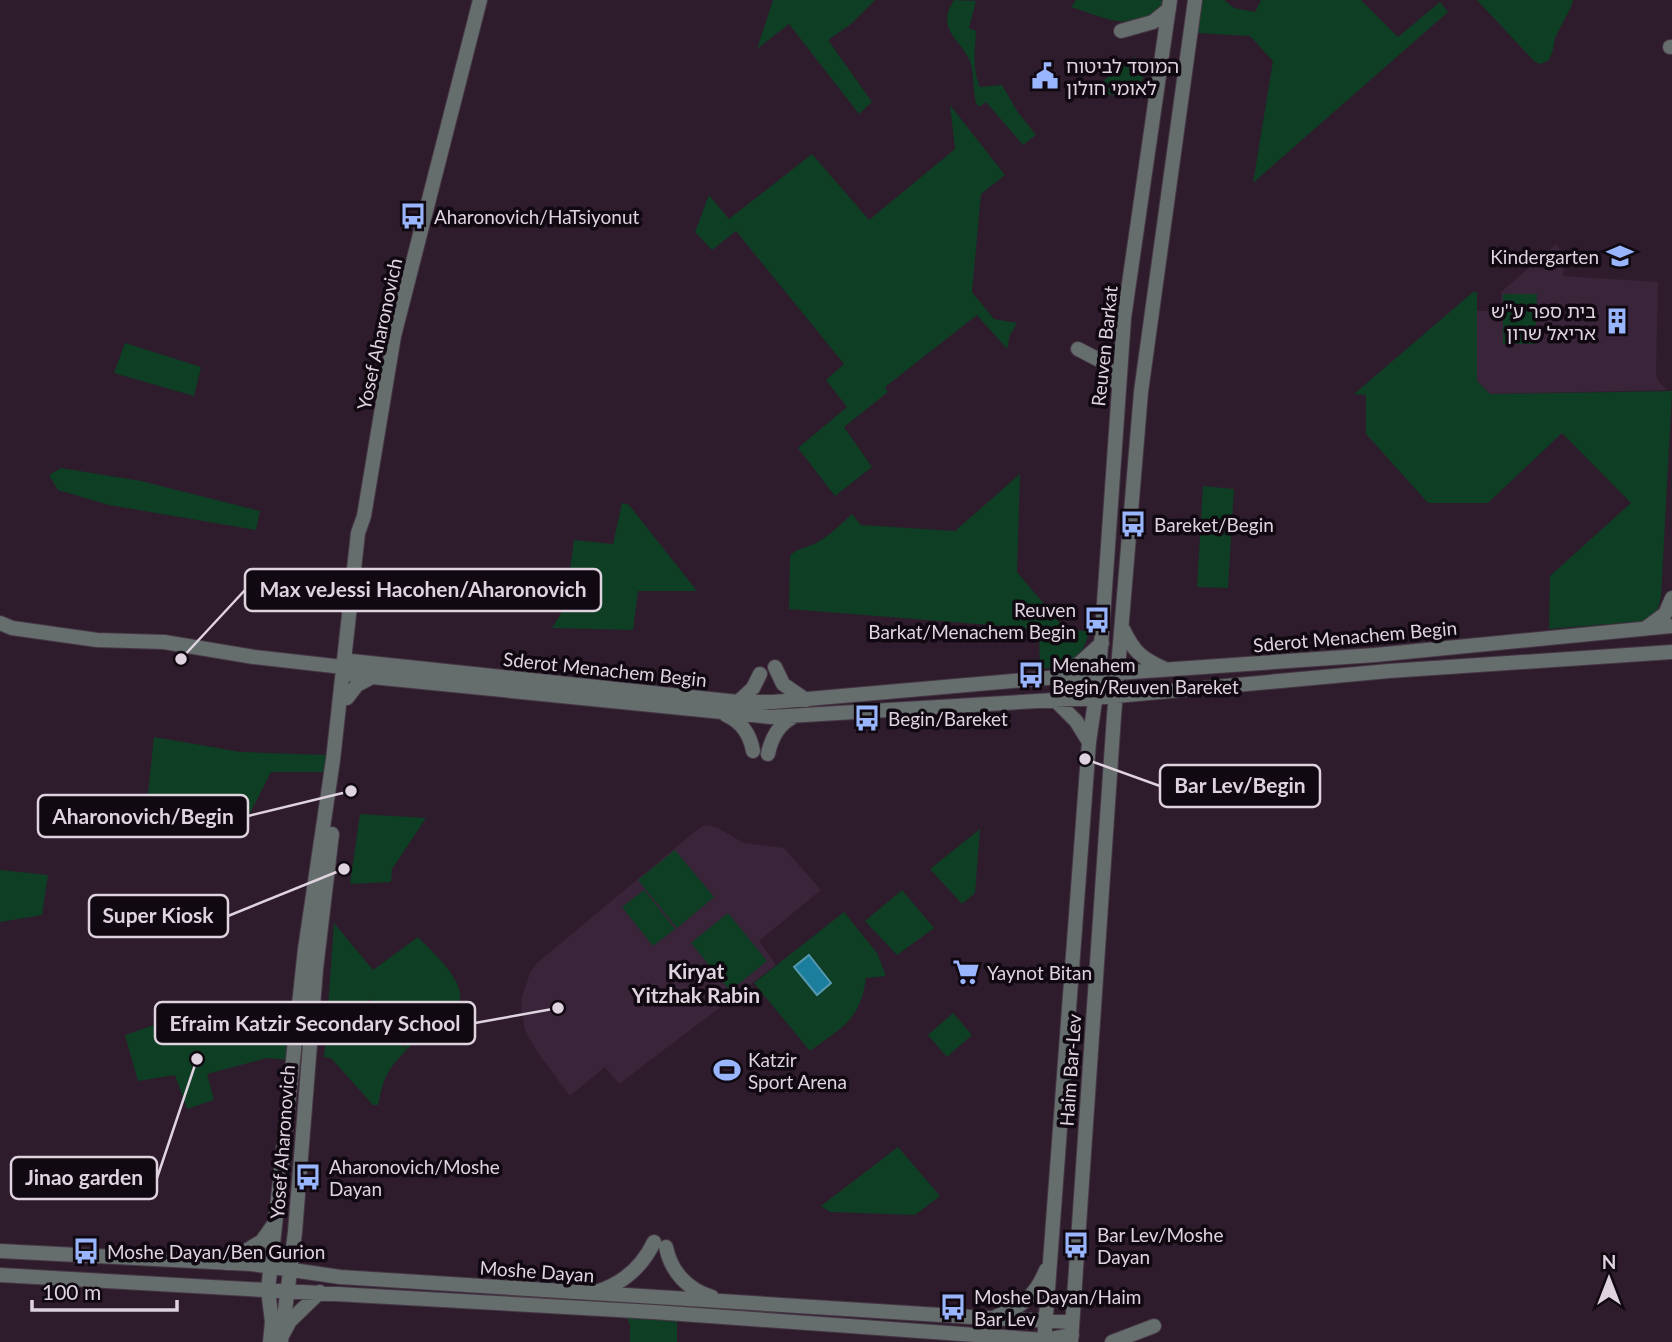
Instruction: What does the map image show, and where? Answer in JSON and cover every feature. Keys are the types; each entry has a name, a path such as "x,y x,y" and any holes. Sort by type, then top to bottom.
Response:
{"street":[{"name":"Yosef Aharonovich","path":"278,1340 272,1322 268,1290 270,1266 305,949 348,667 366,533 364,516 394,336 480,0"},
{"path":"1117,696 1146,348 1195,0"},
{"path":"1121,31 1153,22 1169,5"},
{"name":"Reuven Barkat","path":"1096,697 1100,674 1124,318 1169,5"},
{"path":"1078,349 1103,362 1114,375 1118,386"},
{"path":"1645,628 1665,614 1672,598"},
{"path":"0,623 12,628 97,639 134,640 166,647 348,667"},
{"path":"1122,626 1133,650 1149,662 1166,669"},
{"name":"Sderot Menachem Begin","path":"348,667 738,702 806,700 1059,677 1375,655 1672,626"},
{"path":"1059,677 1102,643"},
{"name":"Sderot Menachem Begin","path":"348,667 372,677 757,717 793,717 1117,696 1389,671 1672,652"},
{"name":"Yosef Aharonovich","path":"278,1340 295,1232 316,969 347,698 348,667"},
{"path":"775,667 783,684 806,700"},
{"path":"738,702 753,688 760,674"},
{"path":"347,698 357,685 372,677"},
{"name":"Sderot Menachem Begin","path":"1114,716 1147,693"},
{"name":"Haim Bar-Lev","path":"1072,1333 1117,696"},
{"name":"Haim Bar-Lev","path":"1045,1341 1089,742 1096,697"},
{"path":"1055,700 1076,721 1089,742"},
{"path":"714,712 730,717 742,726 761,752 779,728 793,717"},
{"path":"226,1263 261,1241 276,1220"},
{"path":"591,1293 610,1287 628,1276 660,1244 675,1270 688,1285 706,1296 727,1302"},
{"name":"Moshe Dayan","path":"0,1251 270,1266 340,1278 1046,1321 1072,1333"},
{"path":"988,1318 1009,1311 1030,1297 1041,1283 1049,1262"},
{"name":"Moshe Dayan","path":"0,1275 225,1286 987,1335 1045,1341 1072,1333"},
{"path":"225,1286 259,1301 272,1322"},
{"path":"278,1340 290,1321 320,1293"},
{"path":"1112,1342 1154,1326"},
{"path":"987,1335 1008,1342"}],"shaded area":[{"path":"1556,244 1565,255 1563,276 1658,282 1656,372 1658,381 1667,390 1490,394 1477,381 1477,311 1501,311 1501,292"},
{"path":"706,825 718,828 744,843 784,848 821,890 759,941 776,965 619,1084 605,1067 570,1096 536,1050 525,1030 522,996 530,973 537,963"}],"green space":[{"path":"773,0 875,0 851,24 828,40 872,102 859,114 789,24 757,49"},
{"path":"954,0 976,1 969,28 976,31 977,80 980,87 1002,85 1017,111 1036,135 1023,145 986,102 979,107 976,103 971,64 948,28 947,20"},
{"path":"1076,0 1165,0 1153,15 1127,22 1071,7"},
{"path":"1203,0 1224,0 1234,8 1255,12 1261,0 1361,0 1398,37 1440,2 1448,12 1253,183 1273,61 1250,36 1197,33"},
{"path":"1477,0 1573,0 1555,38 1549,60 1541,64 1535,62"},
{"path":"1135,57 1144,72 1139,98 1103,94 1097,85"},
{"path":"950,105 1005,175 981,194 972,292 994,319 1017,323 1010,335 1007,349 977,315 885,387 888,392 844,427 872,467 835,496 798,448 847,407 826,380 844,364 736,231 712,250 695,232 709,195 729,219 812,154 869,220 955,149"},
{"path":"1473,292 1477,292 1477,381 1490,394 1672,391 1661,597 1657,612 1645,621 1549,629 1550,576 1631,503 1562,433 1488,503 1428,503 1366,434 1366,395 1354,394"},
{"path":"1503,294 1537,294 1535,344 1503,344"},
{"path":"125,343 201,367 194,396 114,373"},
{"path":"61,468 141,481 260,511 256,530 109,505 58,490 49,475"},
{"path":"1020,474 1017,572 1066,630 1089,631 1083,649 1066,664 1040,669 1039,629 789,609 790,556 821,540 852,514 861,525 955,531"},
{"path":"1203,486 1234,489 1228,588 1197,587"},
{"path":"622,503 629,505 697,591 638,591 633,630 552,628 570,599 568,586 574,540 613,544"},
{"path":"154,737 241,752 328,755 327,772 271,772 250,813 147,803"},
{"path":"360,814 426,818 392,869 391,882 350,884"},
{"path":"980,829 975,893 962,904 930,869"},
{"path":"675,850 714,897 677,928 638,880"},
{"path":"0,870 48,875 42,915 0,922"},
{"path":"644,890 675,929 653,946 622,907"},
{"path":"902,890 934,928 897,955 865,921"},
{"path":"844,912 877,953 886,976 866,978 859,1004 848,1022 810,1051 754,983"},
{"path":"728,913 767,961 730,991 691,943"},
{"path":"334,923 373,970 418,937 440,959 459,987 460,997 455,1010 407,1049 370,999 326,1036"},
{"path":"370,1001 407,1050 387,1075 378,1105 373,1105 331,1058 324,1057 326,1038"},
{"path":"294,1007 289,1060 267,1058 207,1074 214,1100 187,1109 175,1075 138,1081 125,1035 169,1020 181,1031 250,1010"},
{"path":"953,1013 972,1035 947,1057 928,1035"},
{"path":"898,1147 940,1196 915,1215 830,1212 821,1206"},
{"path":"627,1317 677,1321 677,1342 630,1342"}],"water":[{"path":"809,955 831,983 817,995 794,967"}],"place":[{"name":"המוסד לביטוח לאומי חולון","path":"1045,76"},
{"name":"Aharonovich/HaTsiyonut","path":"413,216"},
{"name":"Kindergarten","path":"1620,256"},
{"name":"בית ספר ע''ש אריאל שרון","path":"1617,321"},
{"name":"Bareket/Begin","path":"1133,524"},
{"name":"Reuven Barkat/Menachem Begin","path":"1097,620"},
{"name":"Max veJessi Hacohen/Aharonovich","path":"181,659"},
{"name":"Menahem Begin/Reuven Bareket","path":"1031,675"},
{"name":"Begin/Bareket","path":"867,718"},
{"name":"Bar Lev/Begin","path":"1085,759"},
{"name":"Aharonovich/Begin","path":"351,791"},
{"name":"Super Kiosk","path":"344,869"},
{"name":"Yaynot Bitan","path":"966,972"},
{"name":"Efraim Katzir Secondary School","path":"558,1008"},
{"name":"Jinao garden","path":"197,1059"},
{"name":"Katzir Sport Arena","path":"727,1070"},
{"name":"Aharonovich/Moshe Dayan","path":"308,1177"},
{"name":"Bar Lev/Moshe Dayan","path":"1076,1245"},
{"name":"Moshe Dayan/Ben Gurion","path":"86,1251"},
{"name":"Moshe Dayan/Haim Bar Lev","path":"953,1307"}],"district":[{"name":"Kiryat Yitzhak Rabin","path":"696,982"}]}
